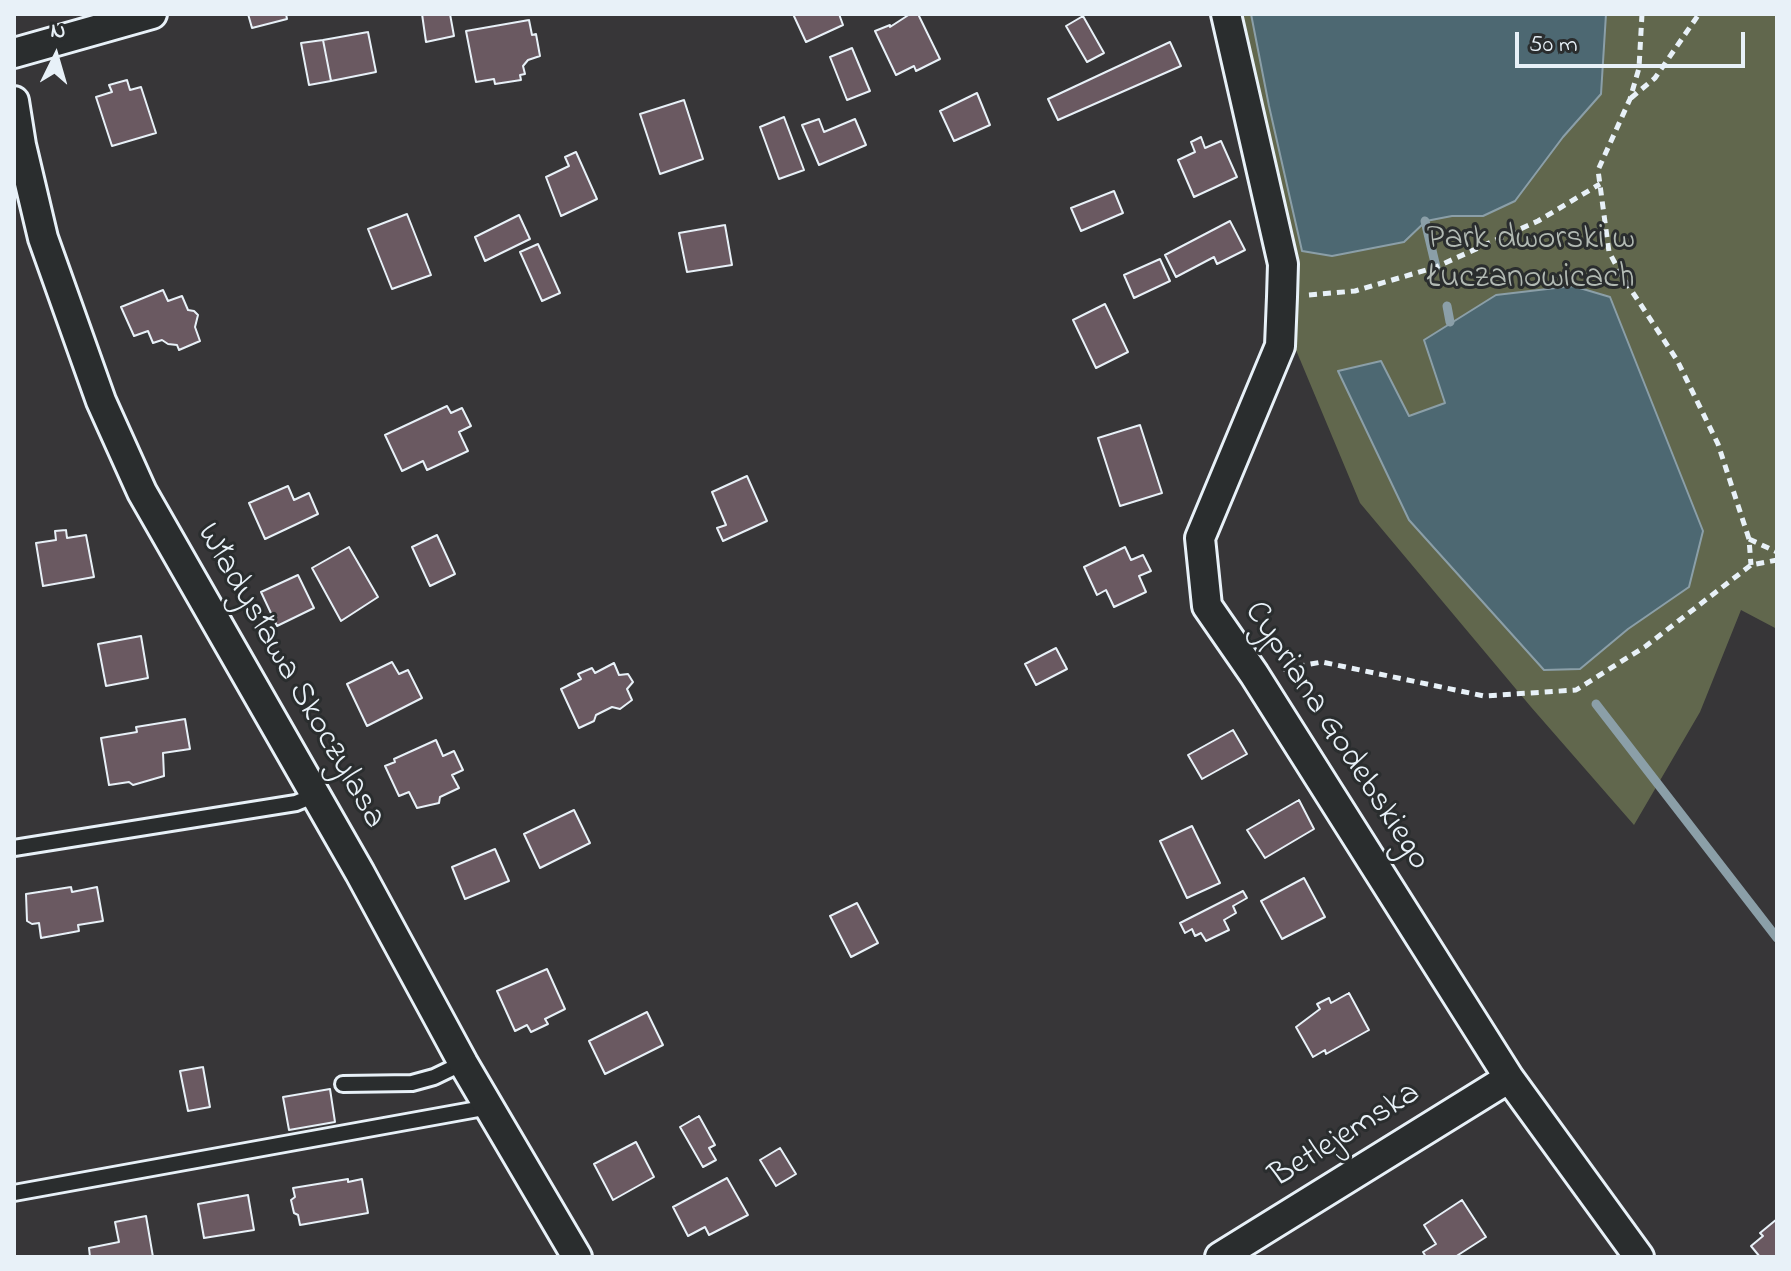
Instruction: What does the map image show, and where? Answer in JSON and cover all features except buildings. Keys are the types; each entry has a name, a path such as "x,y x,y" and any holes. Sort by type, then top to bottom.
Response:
{"street":[{"path":"14,53 152,14"},
{"name":"Cypriana Godebskiego","path":"1226,14 1283,264 1282,297 1280,346 1200,538 1207,606 1254,674 1509,1078 1639,1257"},
{"name":"Władysława Skoczylasa","path":"14,101 43,238 101,401 142,492 463,1063 577,1257"},
{"name":"Betlejemska","path":"1220,1257 1509,1078"}],"lane":[{"path":"14,848 296,803 315,795"},
{"path":"343,1084 412,1083 434,1077 463,1063"},
{"path":"14,1193 489,1107"}],"path":[{"path":"1642,14 1639,68 1630,99 1598,170 1609,252 1677,360 1718,444 1749,539 1751,565"},
{"path":"1630,99 1655,78 1699,14"},
{"path":"1282,297 1355,291 1436,267 1538,221 1600,184"},
{"path":"1749,539 1777,552"},
{"path":"1254,674 1322,662 1484,696 1576,690 1646,646 1751,565 1777,560"}],"green space":[{"name":"Park dworski w Łuczanowicach","path":"1230,14 1777,14 1777,629 1741,610 1700,712 1634,825 1360,503 1296,350 1283,264"}],"water":[{"path":"1251,14 1606,14 1601,94 1563,137 1515,201 1483,216 1452,216 1426,221 1404,242 1332,256 1302,251"},
{"path":"1573,286 1610,297 1703,531 1689,587 1628,629 1580,669 1544,670 1409,520 1338,371 1381,361 1409,416 1445,403 1424,340 1496,295"}],"waterway":[{"path":"1425,221 1436,267"},
{"path":"1447,306 1450,322"},
{"path":"1596,704 1777,938"}]}
